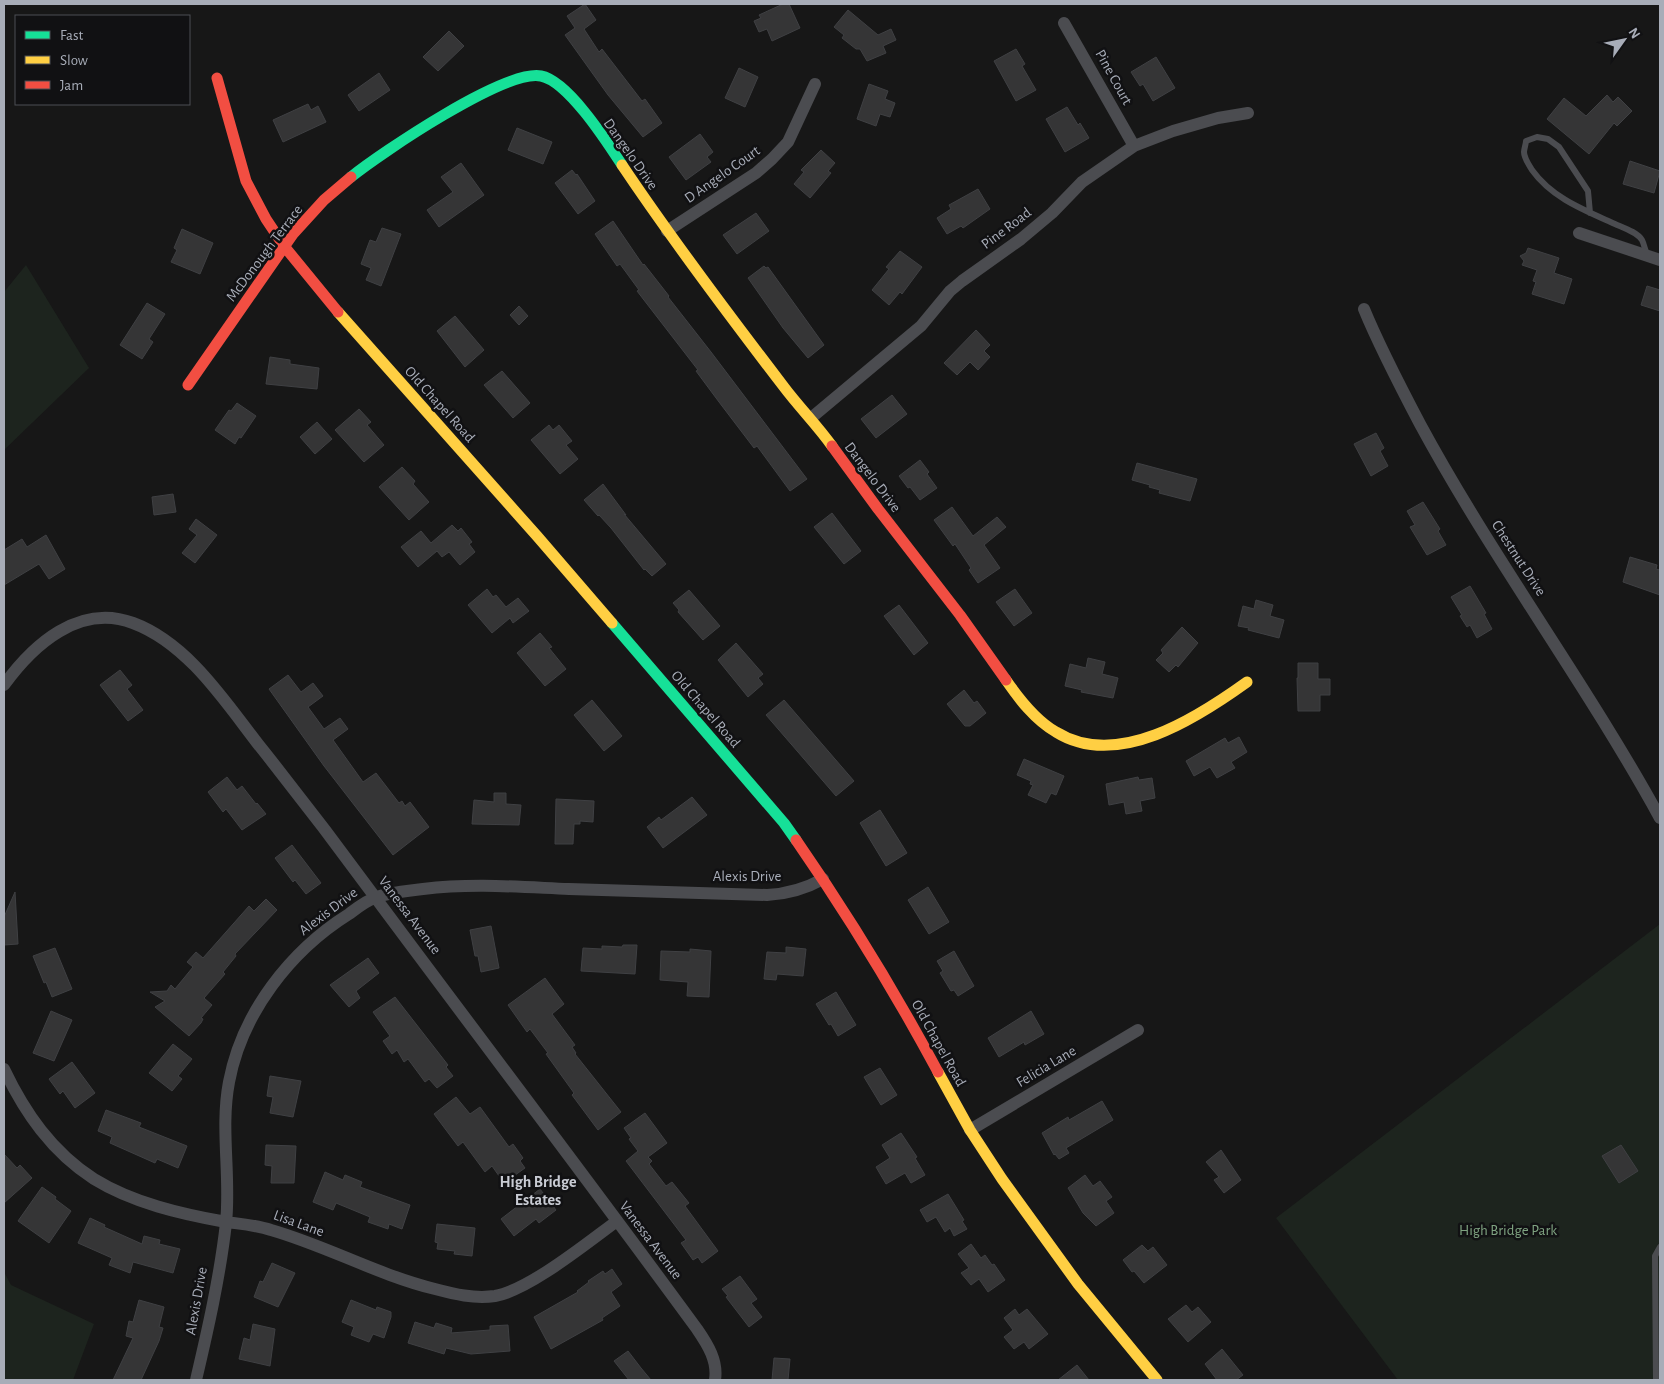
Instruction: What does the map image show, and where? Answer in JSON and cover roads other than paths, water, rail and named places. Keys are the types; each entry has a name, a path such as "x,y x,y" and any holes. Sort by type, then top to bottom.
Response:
{"street":[{"name":"Pine Court","path":"1064,24 1134,146"},
{"name":"Dangelo Drive","path":"540,76 556,84 583,113 667,231 790,394 811,418 878,510 961,616 1014,690 1049,729 1082,743 1096,745 1130,742 1166,731 1226,698 1247,682"},
{"name":"McDonough Terrace","path":"188,385 284,246 310,214 359,171 390,148 471,100 497,87 523,78 540,76"},
{"name":"Old Chapel Road","path":"217,78 246,181 266,219 284,246 339,314 537,536 784,824 823,879 911,1022 970,1130 1002,1179 1072,1276 1157,1380"},
{"name":"D Angelo Court","path":"667,231 756,173 772,159 788,142 816,84"},
{"name":"Pine Road","path":"811,418 921,326 950,291 1021,239 1052,213 1082,182 1134,146 1173,131 1218,118 1248,113"},
{"path":"1579,233 1660,260"},
{"name":"Chestnut Drive","path":"1364,308 1405,395 1450,478 1484,536 1582,687 1660,818"},
{"name":"Vanessa Avenue","path":"4,685 15,669 44,640 74,624 86,620 99,618 121,620 154,633 175,647 202,675 310,810 705,1340 714,1359 716,1368 715,1380"},
{"name":"Alexis Drive","path":"196,1380 204,1346 226,1222 225,1115 233,1066 240,1041 267,993 309,944 336,922 375,897 445,886 481,885 766,895 798,890 823,879"},
{"name":"Felicia Lane","path":"970,1130 1138,1030"},
{"name":"Lisa Lane","path":"4,1069 14,1091 34,1123 58,1151 75,1166 108,1188 141,1202 226,1222 272,1230 422,1286 452,1294 482,1297 500,1295 528,1282 557,1264 617,1221"}],"lane":[{"path":"1590,213 1588,192 1578,173 1559,147 1548,140 1537,137 1526,141 1524,152 1529,166 1540,181 1561,198 1590,213 1635,233 1642,240 1647,256"},
{"path":"1656,1380 1655,1256 1660,1247"}],"district":[{"name":"High Bridge Estates","path":"538,1190"}],"park label":[{"name":"High Bridge Park","path":"1508,1230"}]}
